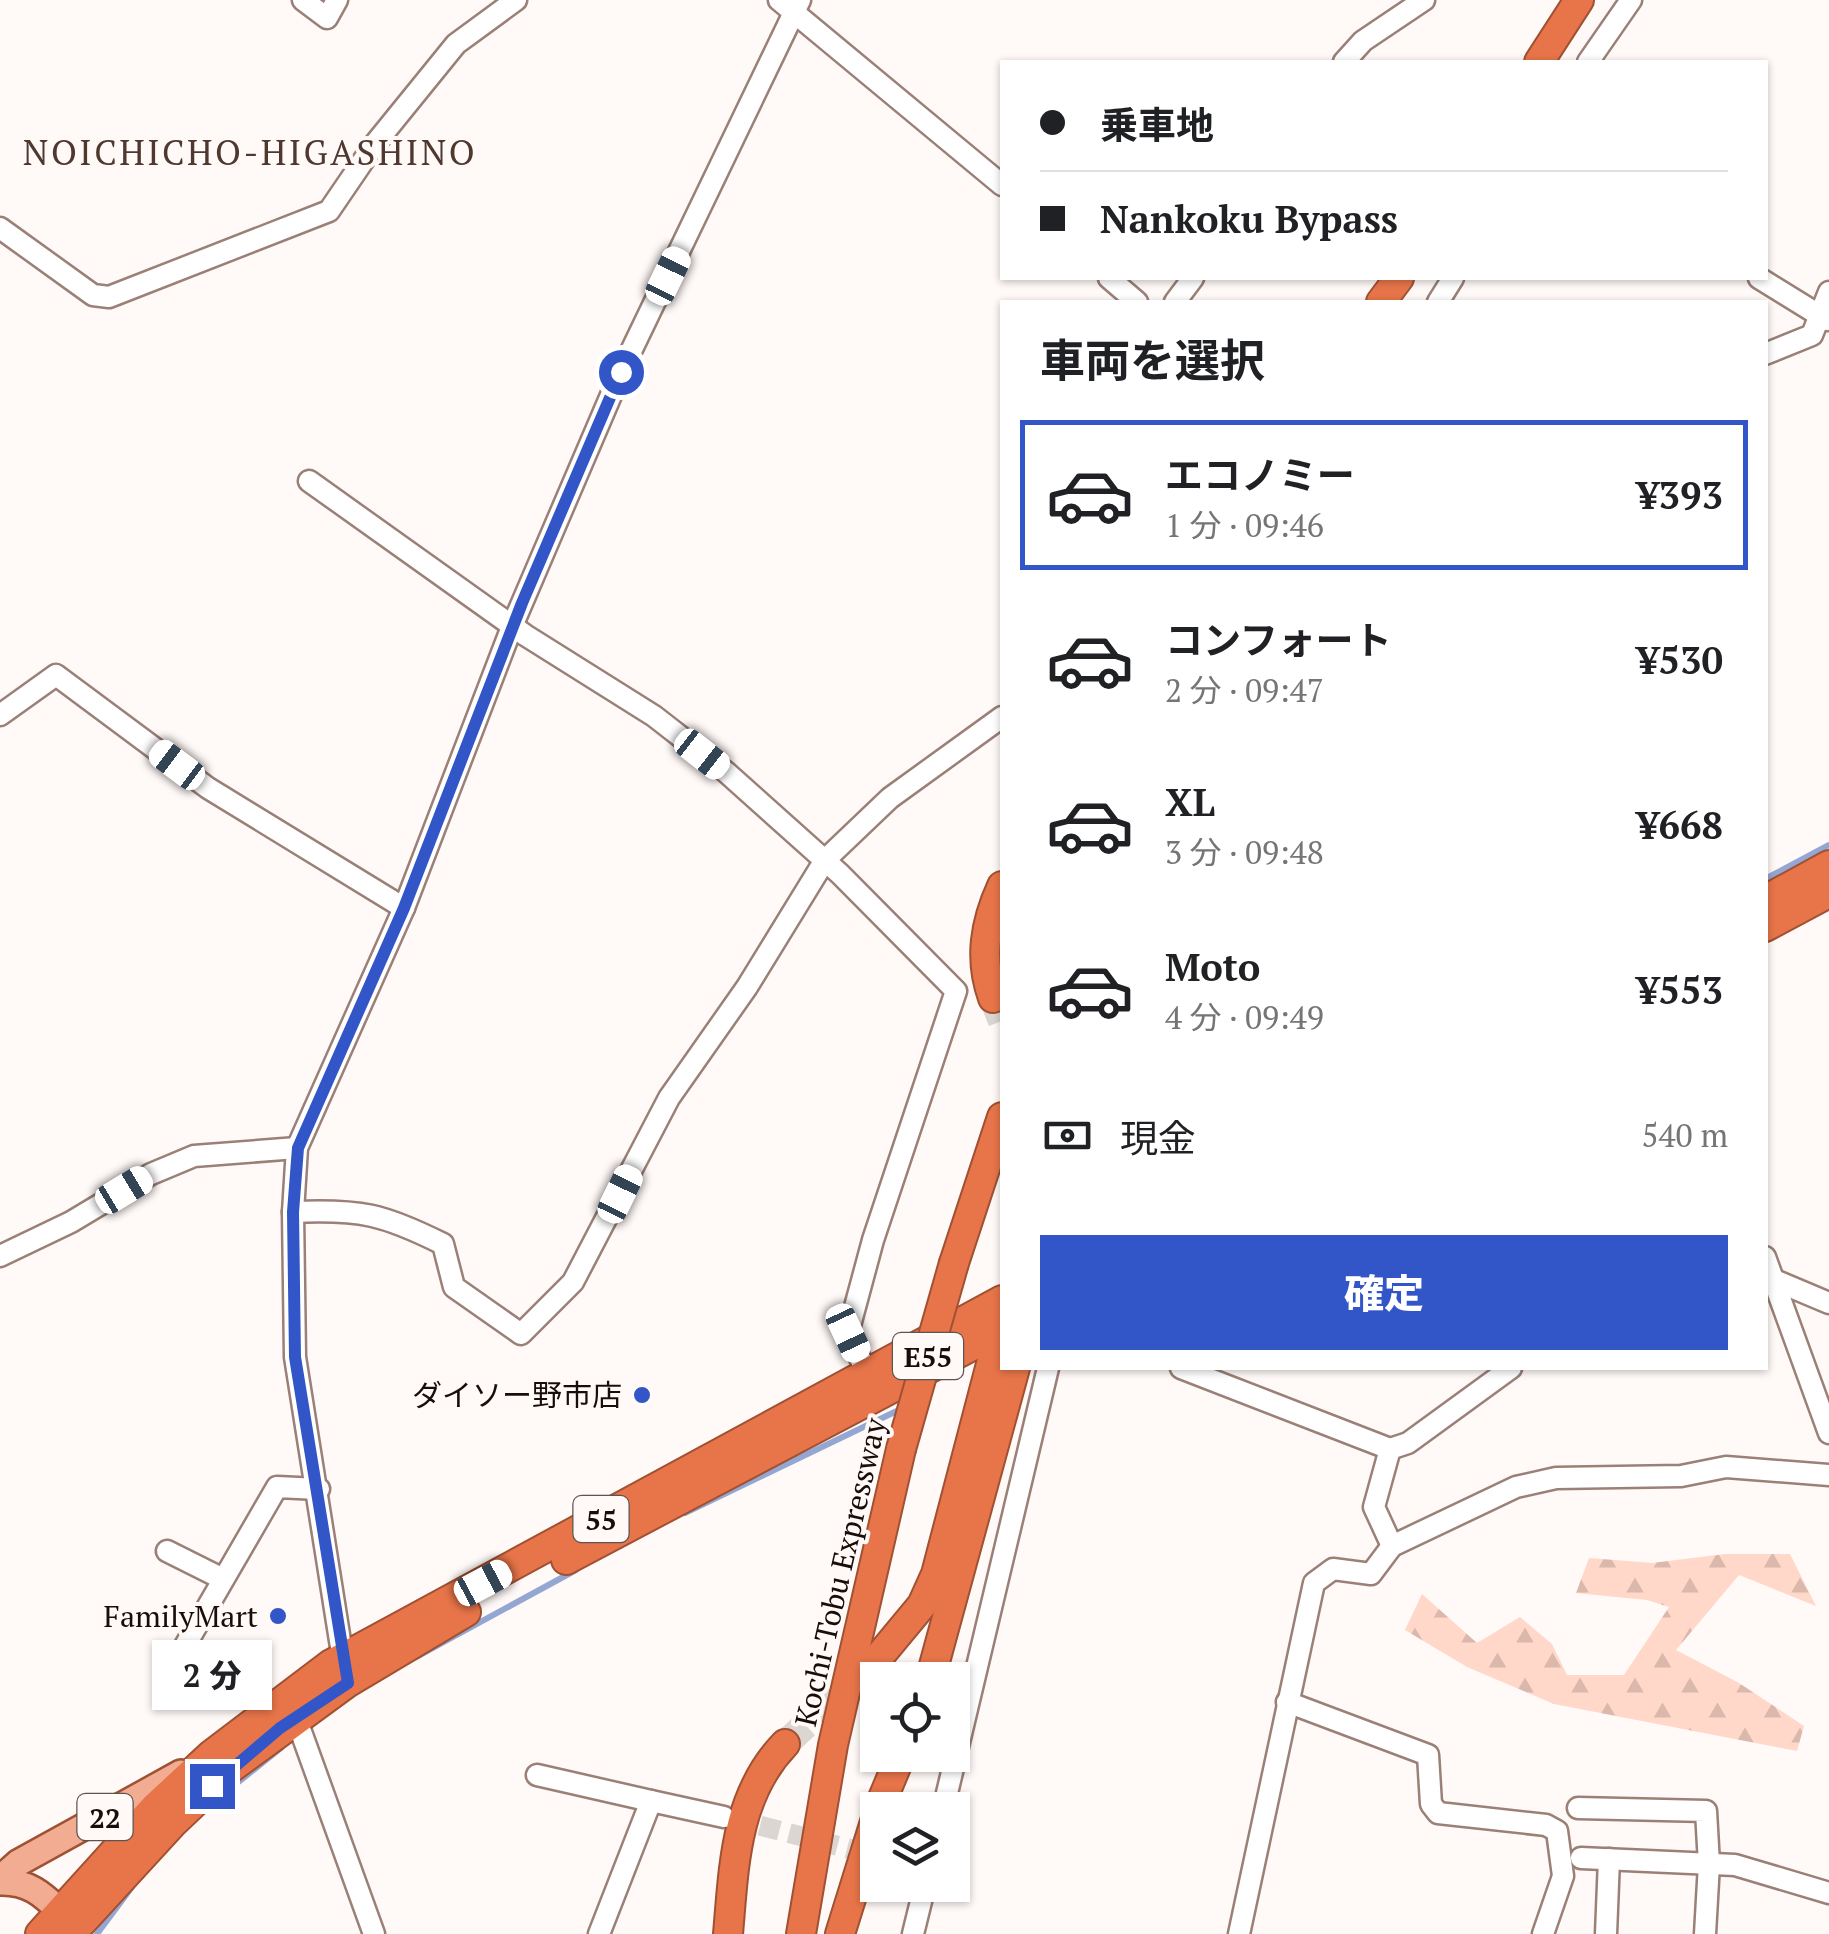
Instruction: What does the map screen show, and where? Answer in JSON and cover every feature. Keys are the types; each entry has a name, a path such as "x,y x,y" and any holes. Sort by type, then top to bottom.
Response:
{"highway":[{"path":"1540,60 1580,0"},
{"path":"1768,898 1829,864"},
{"path":"993,998 984,958 988,921 1000,891"},
{"path":"1768,925 1829,894"},
{"name":"Kochi-Tobu Expressway","path":"801,1934 832,1746 901,1449 954,1262 1000,1123"},
{"name":"55","path":"40,1934 69,1924 232,1768 301,1730 345,1671 1000,1301"},
{"name":"55","path":"69,1924 155,1807 270,1708 475,1607 1000,1329"},
{"path":"878,1658 922,1605 936,1574 1000,1332"},
{"path":"935,1662 1014,1370"},
{"path":"728,1934 744,1815 758,1779 785,1744"},
{"path":"840,1934 860,1869"}],"main road":[{"name":"22","path":"0,1880 18,1863 211,1755"},
{"name":"22","path":"0,1880 22,1881 69,1924"}],"street":[{"path":"303,0 327,18 337,0"},
{"path":"0,228 93,295 109,297 329,211 374,144 456,44 516,0"},
{"path":"779,0 798,7 1000,183"},
{"path":"1346,60 1364,41 1424,0"},
{"path":"1589,60 1631,0"},
{"path":"345,1671 295,1357 293,1212 298,1148 404,908 513,624 621,372 798,7"},
{"path":"1111,280 1135,300"},
{"path":"1762,280 1824,318"},
{"path":"1768,353 1812,335 1824,318 1829,292"},
{"path":"309,481 513,624 654,716 825,860 956,991 873,1240 848,1333 868,1375"},
{"path":"0,715 56,674 208,788 404,908"},
{"path":"293,1212 350,1210 392,1218 443,1244 454,1288 521,1334 573,1282 669,1098 747,987 825,860 890,798 1000,718"},
{"path":"0,1256 71,1222 151,1174 194,1156 298,1148"},
{"path":"1768,1266 1829,1433"},
{"path":"1772,1279 1829,1303"},
{"path":"947,1792 1048,1370"},
{"path":"1186,1370 1390,1449 1408,1443 1507,1370"},
{"path":"1390,1449 1374,1508 1392,1546"},
{"path":"1240,1934 1314,1582 1333,1570 1371,1574 1392,1546 1516,1488 1556,1478 1681,1476 1738,1467 1829,1475"},
{"path":"171,1670 276,1488 319,1489"},
{"path":"167,1551 223,1580"},
{"path":"1287,1702 1428,1756 1431,1804 1438,1813 1546,1825 1557,1831 1562,1876 1543,1934"},
{"path":"301,1730 374,1934"},
{"path":"537,1776 724,1816"},
{"path":"600,1934 651,1801"},
{"path":"1578,1808 1706,1812 1709,1864 1705,1934"},
{"path":"1581,1858 1736,1865 1829,1893"},
{"path":"1606,1934 1609,1860"},
{"path":"913,1934 921,1902"}],"green space":[{"path":"1725,1554 1790,1554 1816,1606 1739,1575 1676,1650 1739,1683 1804,1726 1797,1751 1554,1704 1467,1667 1405,1630 1422,1594 1477,1643 1520,1617 1552,1644 1567,1675 1624,1675 1669,1607 1647,1600 1576,1593 1589,1558 1652,1563"}],"waterway":[{"path":"1768,877 1829,845"},
{"path":"685,1513 903,1408"},
{"path":"416,1657 576,1570"},
{"path":"221,1796 281,1748"},
{"path":"97,1934 132,1887"}],"tunnel":[{"path":"993,998 1000,1016"},
{"path":"785,1744 878,1658"},
{"path":"731,1818 860,1852"}],"place":[{"name":"ダイソー野市店","path":"642,1395"},
{"name":"FamilyMart","path":"278,1616"}],"district":[{"name":"NOICHICHO-HIGASHINO","path":"250,152"}],"route":[{"path":"212,1786 280,1728 348,1683 295,1357 293,1212 298,1148 404,908 522,603 621,372"}]}
